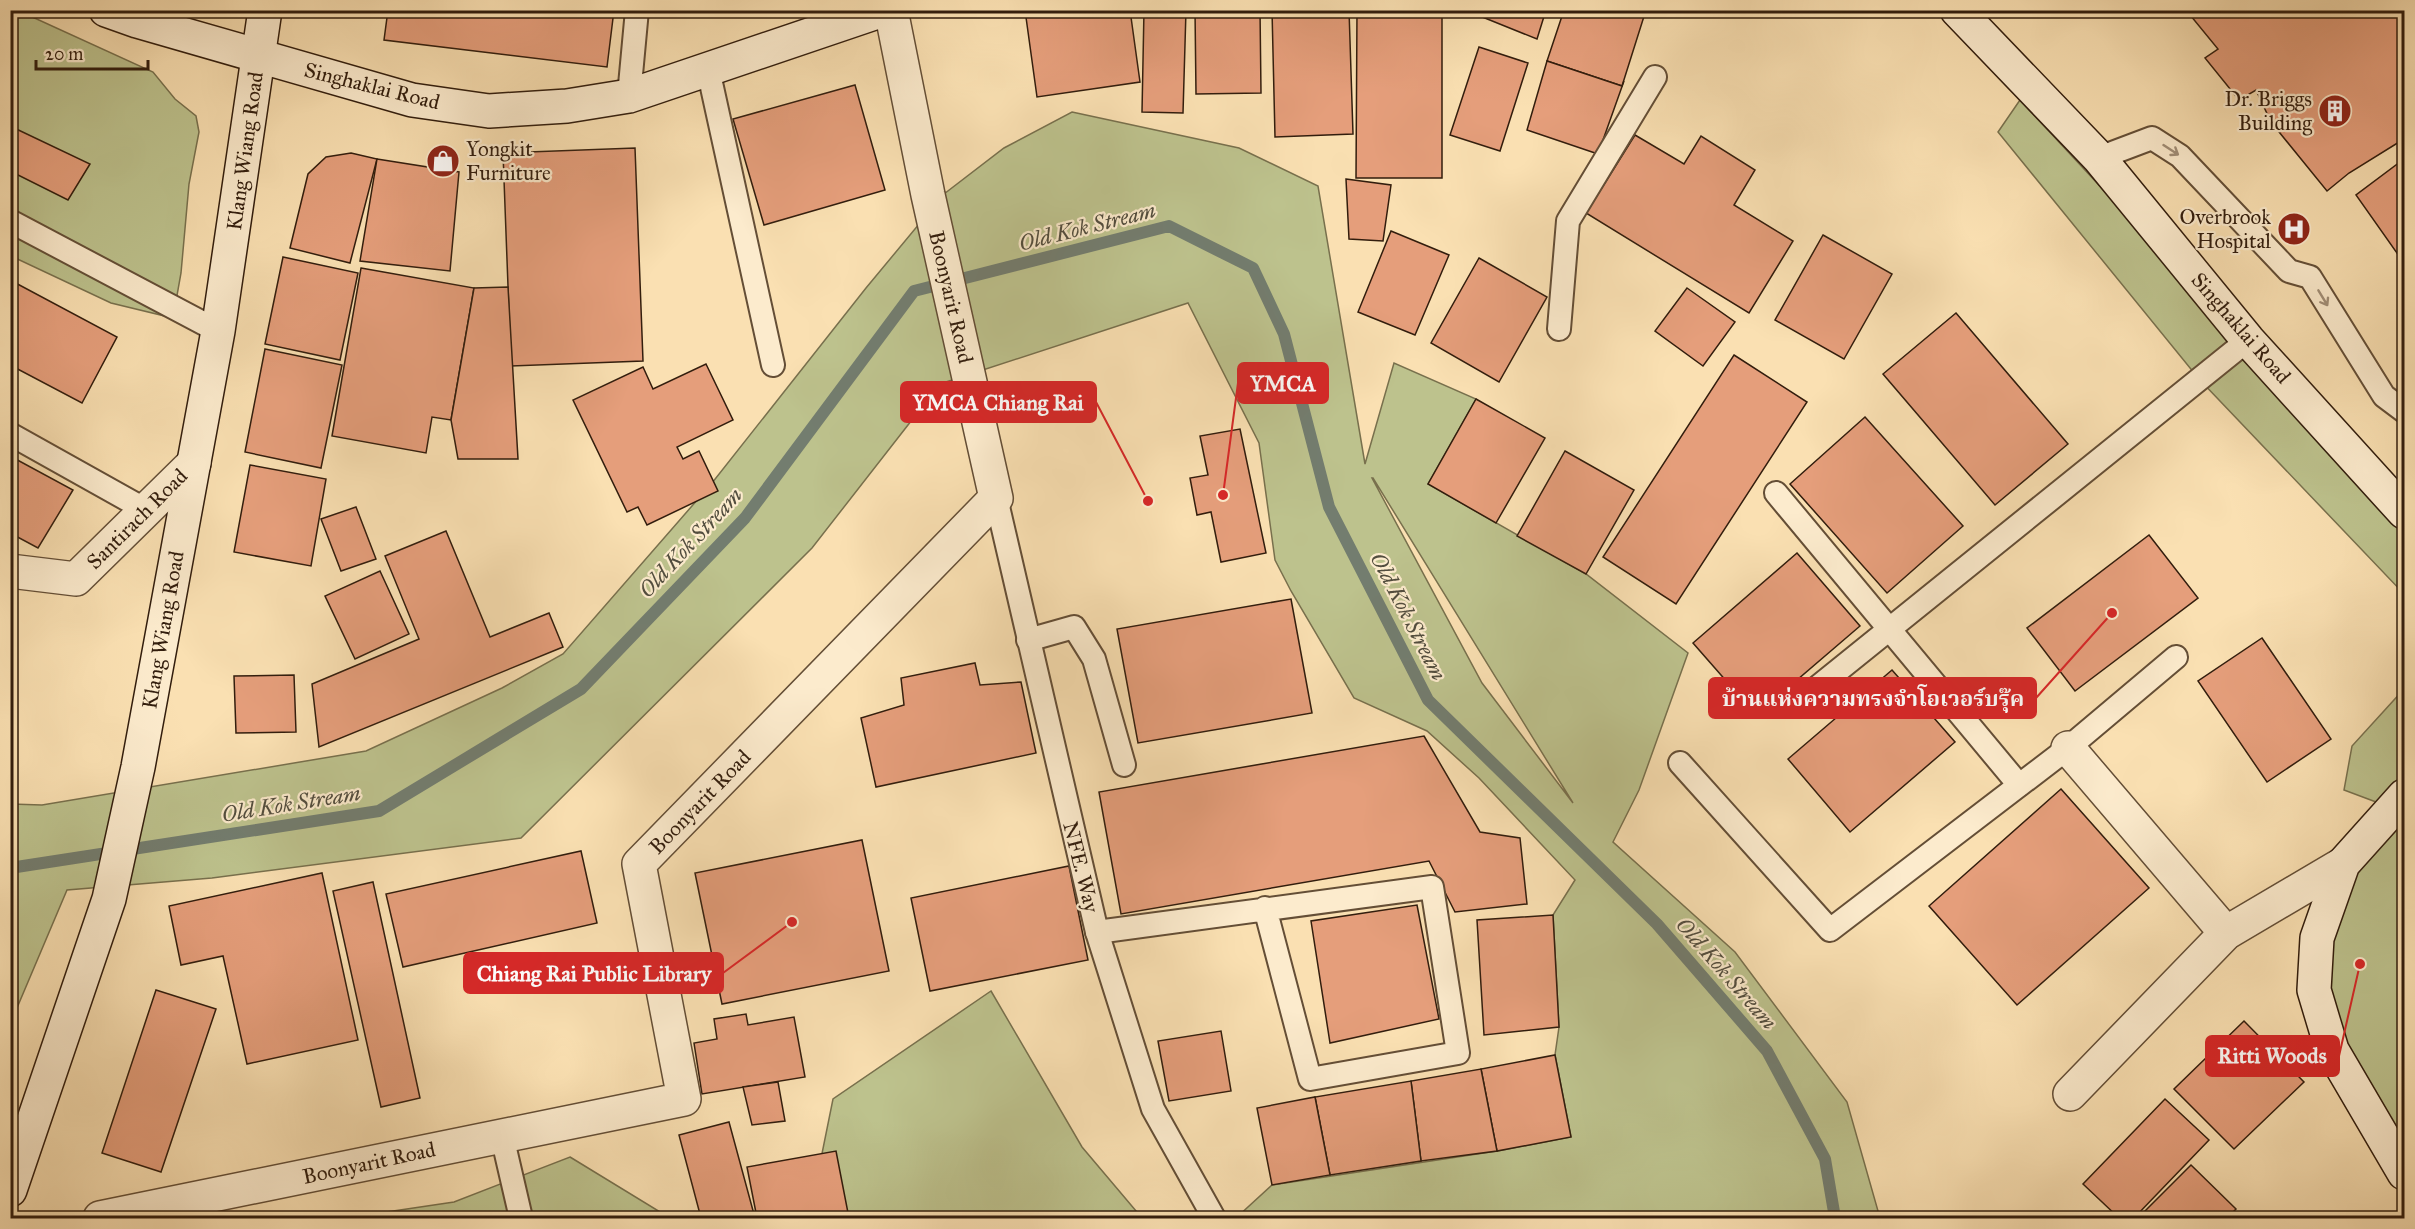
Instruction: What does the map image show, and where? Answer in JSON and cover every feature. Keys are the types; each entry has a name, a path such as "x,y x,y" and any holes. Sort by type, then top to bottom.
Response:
{"street":[{"name":"Singhaklai Road","path":"106,10 412,100 489,111 567,106 629,96 883,10"},
{"name":"Klang Wiang Road","path":"10,1190 109,899 138,767 218,331 265,10"},
{"name":"Boonyarit Road","path":"100,1218 684,1099 639,864 996,498 928,195 891,10"},
{"name":"Singhaklai Road","path":"1957,10 2098,158 2248,340 2404,512"},
{"name":"Santirach Road","path":"10,571 76,579 194,463"},
{"path":"2068,748 2226,933"},
{"path":"2070,1094 2226,933 2343,864 2404,796"},
{"path":"2343,864 2317,938 2314,990 2332,1050 2404,1173"}],"lane":[{"path":"629,96 637,10"},
{"path":"708,69 773,365"},
{"path":"1559,329 1568,221 1655,77"},
{"path":"2098,158 2152,138 2180,156 2289,271 2310,277 2384,396 2404,411"},
{"path":"10,221 218,331"},
{"path":"1800,702 2248,340"},
{"path":"10,434 146,510"},
{"path":"1776,493 2019,784"},
{"name":"NFE. Way","path":"996,498 1097,932 1153,1109 1214,1218"},
{"path":"1028,640 1074,627 1094,659 1124,765"},
{"path":"1680,763 1830,930 2068,748 2176,657"},
{"path":"1097,932 1265,908 1432,887 1458,1053 1310,1079 1265,908"},
{"path":"502,1136 521,1218"}],"green space":[{"path":"17,10 153,72 175,99 196,116 199,132 189,184 181,273 173,318 111,303 11,256 10,11"},
{"path":"2020,100 2404,514 2404,594 2199,379 1998,132"},
{"path":"1072,112 1239,148 1318,186 1365,464 1394,363 1476,399 1428,484 1586,574 1688,653 1639,790 1613,842 1735,952 1847,1102 1880,1218 1236,1218 1272,1185 1497,1151 1571,1137 1555,1055 1559,1027 1553,915 1575,880 1479,778 1427,731 1354,698 1275,560 1259,443 1188,303 940,384 812,548 521,838 212,878 67,890 11,1022 11,804 42,805 366,751 502,688 563,654 712,483 866,288 944,194 1004,148","holes":["1373,478 1573,803 1482,683"]},
{"path":"2404,689 2404,1173 2332,1050 2317,938 2392,808 2344,790 2352,746"},
{"path":"991,991 1082,1147 1142,1218 809,1218 833,1099"},
{"path":"570,1157 670,1218 346,1218 454,1202"}],"building":[{"path":"388,10 614,10 607,67 384,40"},
{"path":"1025,10 1130,10 1140,82 1037,97"},
{"path":"1144,10 1186,10 1183,113 1142,112"},
{"path":"1195,10 1260,10 1261,93 1196,94"},
{"path":"1272,10 1349,10 1353,134 1275,137"},
{"path":"1357,10 1442,10 1442,178 1356,178"},
{"path":"1465,10 1546,10 1537,39"},
{"path":"1564,10 1646,10 1622,86 1547,61"},
{"name":"Dr. Briggs Building","path":"2186,10 2404,10 2404,14 2398,18 2404,28 2404,139 2349,173 2327,191 2271,122 2256,90 2239,100 2205,58 2218,49"},
{"path":"1479,47 1528,63 1500,151 1450,135"},
{"path":"1547,61 1622,86 1624,81 1598,154 1527,130"},
{"path":"855,85 885,190 764,225 733,119"},
{"path":"10,126 90,164 68,200 10,171"},
{"path":"1635,135 1684,164 1701,136 1755,170 1734,205 1793,241 1749,313 1586,213"},
{"path":"635,148 643,361 511,366 503,153"},
{"path":"351,153 377,159 350,263 290,248 308,174 326,157"},
{"path":"377,159 459,172 450,271 360,261"},
{"path":"2404,159 2404,263 2356,195"},
{"path":"1346,179 1391,185 1383,241 1349,239"},
{"path":"1391,231 1449,255 1415,335 1358,312"},
{"path":"1823,235 1892,274 1844,359 1775,320"},
{"path":"283,257 358,273 340,360 265,344"},
{"path":"1479,258 1547,297 1499,382 1431,343"},
{"path":"361,268 474,288 451,420 432,417 426,453 332,436"},
{"path":"10,280 117,337 82,403 10,365"},
{"path":"508,287 518,459 458,459 451,420 474,288"},
{"path":"1687,288 1735,322 1703,366 1655,331"},
{"path":"1956,313 2068,444 1995,505 1883,374"},
{"path":"265,349 342,365 321,468 245,452"},
{"path":"1734,355 1807,402 1676,604 1603,557"},
{"path":"706,364 733,420 677,447 683,459 699,451 718,491 647,525 638,507 627,512 573,400 643,367 653,389"},
{"path":"1476,399 1545,438 1496,523 1428,484"},
{"path":"1865,417 1963,526 1887,593 1790,484"},
{"path":"1240,429 1266,553 1221,562 1211,512 1197,515 1190,478 1208,475 1200,436"},
{"path":"1565,451 1634,490 1586,574 1517,536"},
{"path":"10,456 73,490 38,548 10,533"},
{"path":"250,465 326,479 311,566 234,552"},
{"path":"356,507 376,559 341,571 321,519"},
{"path":"446,531 490,637 549,613 563,647 319,747 312,684 419,639 385,556"},
{"path":"2149,535 2198,598 2075,691 2027,628"},
{"path":"1797,553 1860,626 1756,715 1693,643"},
{"path":"380,571 409,634 355,659 325,596"},
{"path":"1291,599 1312,713 1138,743 1117,629"},
{"path":"2262,638 2331,739 2267,782 2198,681"},
{"path":"975,663 980,685 1021,682 1036,753 876,787 861,718 904,705 901,678"},
{"path":"1892,670 1955,742 1850,832 1788,759"},
{"path":"294,675 296,732 236,733 234,676"},
{"path":"1424,736 1480,832 1520,838 1527,904 1455,912 1429,861 1121,914 1099,792"},
{"path":"2061,789 2149,888 2017,1005 1929,906"},
{"path":"862,840 889,971 722,1004 695,873"},
{"path":"581,851 597,923 403,967 386,894"},
{"path":"1069,866 1088,960 930,991 911,898"},
{"path":"322,873 358,1040 247,1064 223,956 181,965 169,906"},
{"path":"373,882 420,1098 381,1107 333,891"},
{"path":"1417,905 1439,1019 1330,1043 1311,921"},
{"path":"1553,915 1559,1027 1484,1035 1477,920"},
{"path":"156,990 216,1009 161,1172 102,1153"},
{"path":"746,1014 748,1025 794,1017 805,1077 702,1094 694,1043 717,1039 714,1019"},
{"path":"2244,1021 2304,1082 2234,1149 2174,1089"},
{"path":"1221,1031 1231,1091 1169,1101 1158,1041"},
{"path":"1555,1055 1571,1137 1497,1151 1481,1069"},
{"path":"1481,1069 1497,1151 1421,1161 1411,1081"},
{"path":"1411,1081 1421,1161 1330,1175 1315,1097"},
{"path":"778,1082 785,1121 752,1125 743,1087"},
{"path":"1315,1097 1330,1175 1272,1185 1257,1108"},
{"path":"2165,1099 2209,1140 2134,1218 2119,1218 2083,1184"},
{"path":"729,1122 755,1218 701,1218 679,1135"},
{"path":"836,1151 849,1218 757,1218 747,1167"},
{"path":"2191,1165 2236,1209 2227,1218 2138,1218"}],"waterway":[{"name":"Old Kok Stream","path":"10,868 379,811 581,689 745,518 914,291 1169,226 1253,268 1284,334 1329,507 1428,700 1657,924 1767,1051 1825,1159 1835,1218"}],"place":[{"name":"Dr. Briggs Building","path":"2335,111"},
{"name":"Yongkit Furniture","path":"443,161"},
{"name":"Overbrook Hospital","path":"2294,229"},
{"name":"YMCA","path":"1223,495"},
{"name":"YMCA Chiang Rai","path":"1148,501"},
{"name":"บ้านแห่งความทรงจำโอเวอร์บรุ๊ค","path":"2112,613"},
{"name":"Chiang Rai Public Library","path":"792,922"},
{"name":"Ritti Woods","path":"2360,964"}]}
